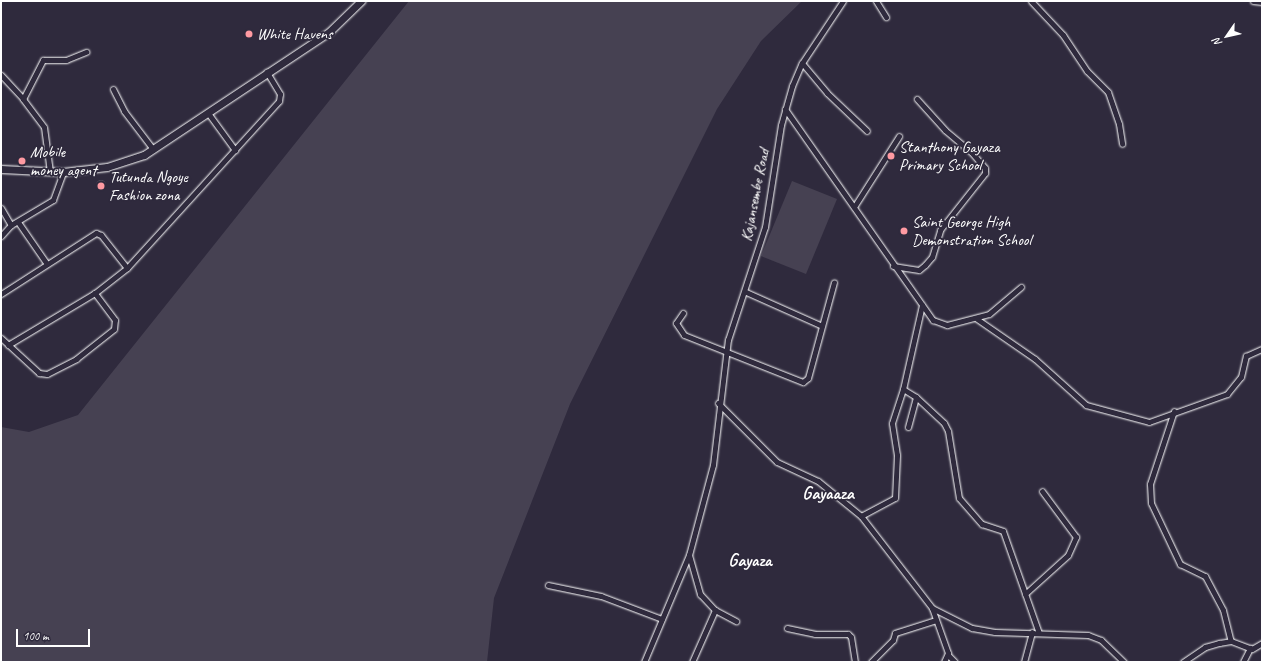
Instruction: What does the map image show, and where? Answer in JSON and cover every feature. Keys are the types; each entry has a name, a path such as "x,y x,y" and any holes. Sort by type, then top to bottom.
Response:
{"street":[{"path":"1,169 63,172 120,164 153,149 329,32 361,1"},
{"name":"Kajansembe Road","path":"644,662 689,555 713,465 718,403 726,352 746,292 770,203 785,109 802,63 843,1"},
{"path":"876,1 886,17"},
{"path":"1030,1 1063,35 1087,71 1108,92 1119,124 1122,144"},
{"path":"1253,1 1262,2"},
{"path":"23,99 43,60 66,60 86,52"},
{"path":"802,63 827,93 867,131"},
{"path":"8,345 95,293 127,268 279,101 280,94 267,72"},
{"path":"1,75 23,99 44,127 50,172"},
{"path":"113,89 124,111 153,149"},
{"path":"893,266 919,270 925,265 932,257 940,230 985,173 985,168 971,152 945,130 917,99"},
{"path":"785,109 854,207 893,266 922,305 940,324 977,319 998,308 1021,287"},
{"path":"208,113 235,150"},
{"path":"854,207 899,136"},
{"path":"1,236 11,225 54,200 63,172"},
{"path":"1,208 11,225"},
{"path":"18,222 42,259 47,264"},
{"path":"1,294 98,233 127,268"},
{"path":"42,259 42,267"},
{"path":"683,313 676,323 679,331 726,352 803,382 808,378 820,325 834,282"},
{"path":"746,292 820,325"},
{"path":"1,338 43,375 76,359 114,329 116,324 95,293"},
{"path":"861,516 895,498 897,455 892,424 922,305"},
{"path":"977,319 1035,360 1086,405 1149,422 1174,411 1227,394 1241,377 1246,356 1262,349"},
{"path":"902,389 916,397 944,423 948,431 959,498 982,524 1003,532 1039,633"},
{"path":"908,427 916,397"},
{"path":"718,403 777,462 818,481 861,516 932,608 949,656 955,662"},
{"path":"1174,411 1150,484 1151,503 1180,564 1205,576 1223,610 1231,641"},
{"path":"1025,594 1068,555 1076,537 1042,491"},
{"path":"689,555 695,585 715,610 736,621"},
{"path":"548,585 601,596 662,619"},
{"path":"932,608 972,628 1088,635 1101,640 1124,662"},
{"path":"692,662 715,610"},
{"path":"872,662 893,640 895,633 936,620"},
{"path":"788,628 815,634 848,634 851,637 855,662"},
{"path":"1024,662 1032,632"},
{"path":"1183,662 1205,647 1231,641 1250,648"},
{"path":"1243,662 1250,648 1262,643"},
{"path":"944,662 949,656"}],"shaded area":[{"path":"409,1 802,1 761,41 717,109 570,404 494,598 487,662 1,662 1,427 29,432 78,415"},
{"path":"792,181 837,199 806,274 761,256"}],"building":[{"name":"Tutunda Ngoye Fashion zona","path":"99,180 103,180 105,181 105,189 99,190 96,187 96,183"}],"place":[{"name":"White Havens","path":"249,34"},
{"name":"Stanthony Gayaza Primary School","path":"891,156"},
{"name":"Mobile money agent","path":"22,161"},
{"name":"Tutunda Ngoye Fashion zona","path":"101,186"},
{"name":"Saint George High Demonstration School","path":"904,231"}],"district":[{"name":"Gayaaza","path":"828,493"},
{"name":"Gayaza","path":"750,560"}]}
